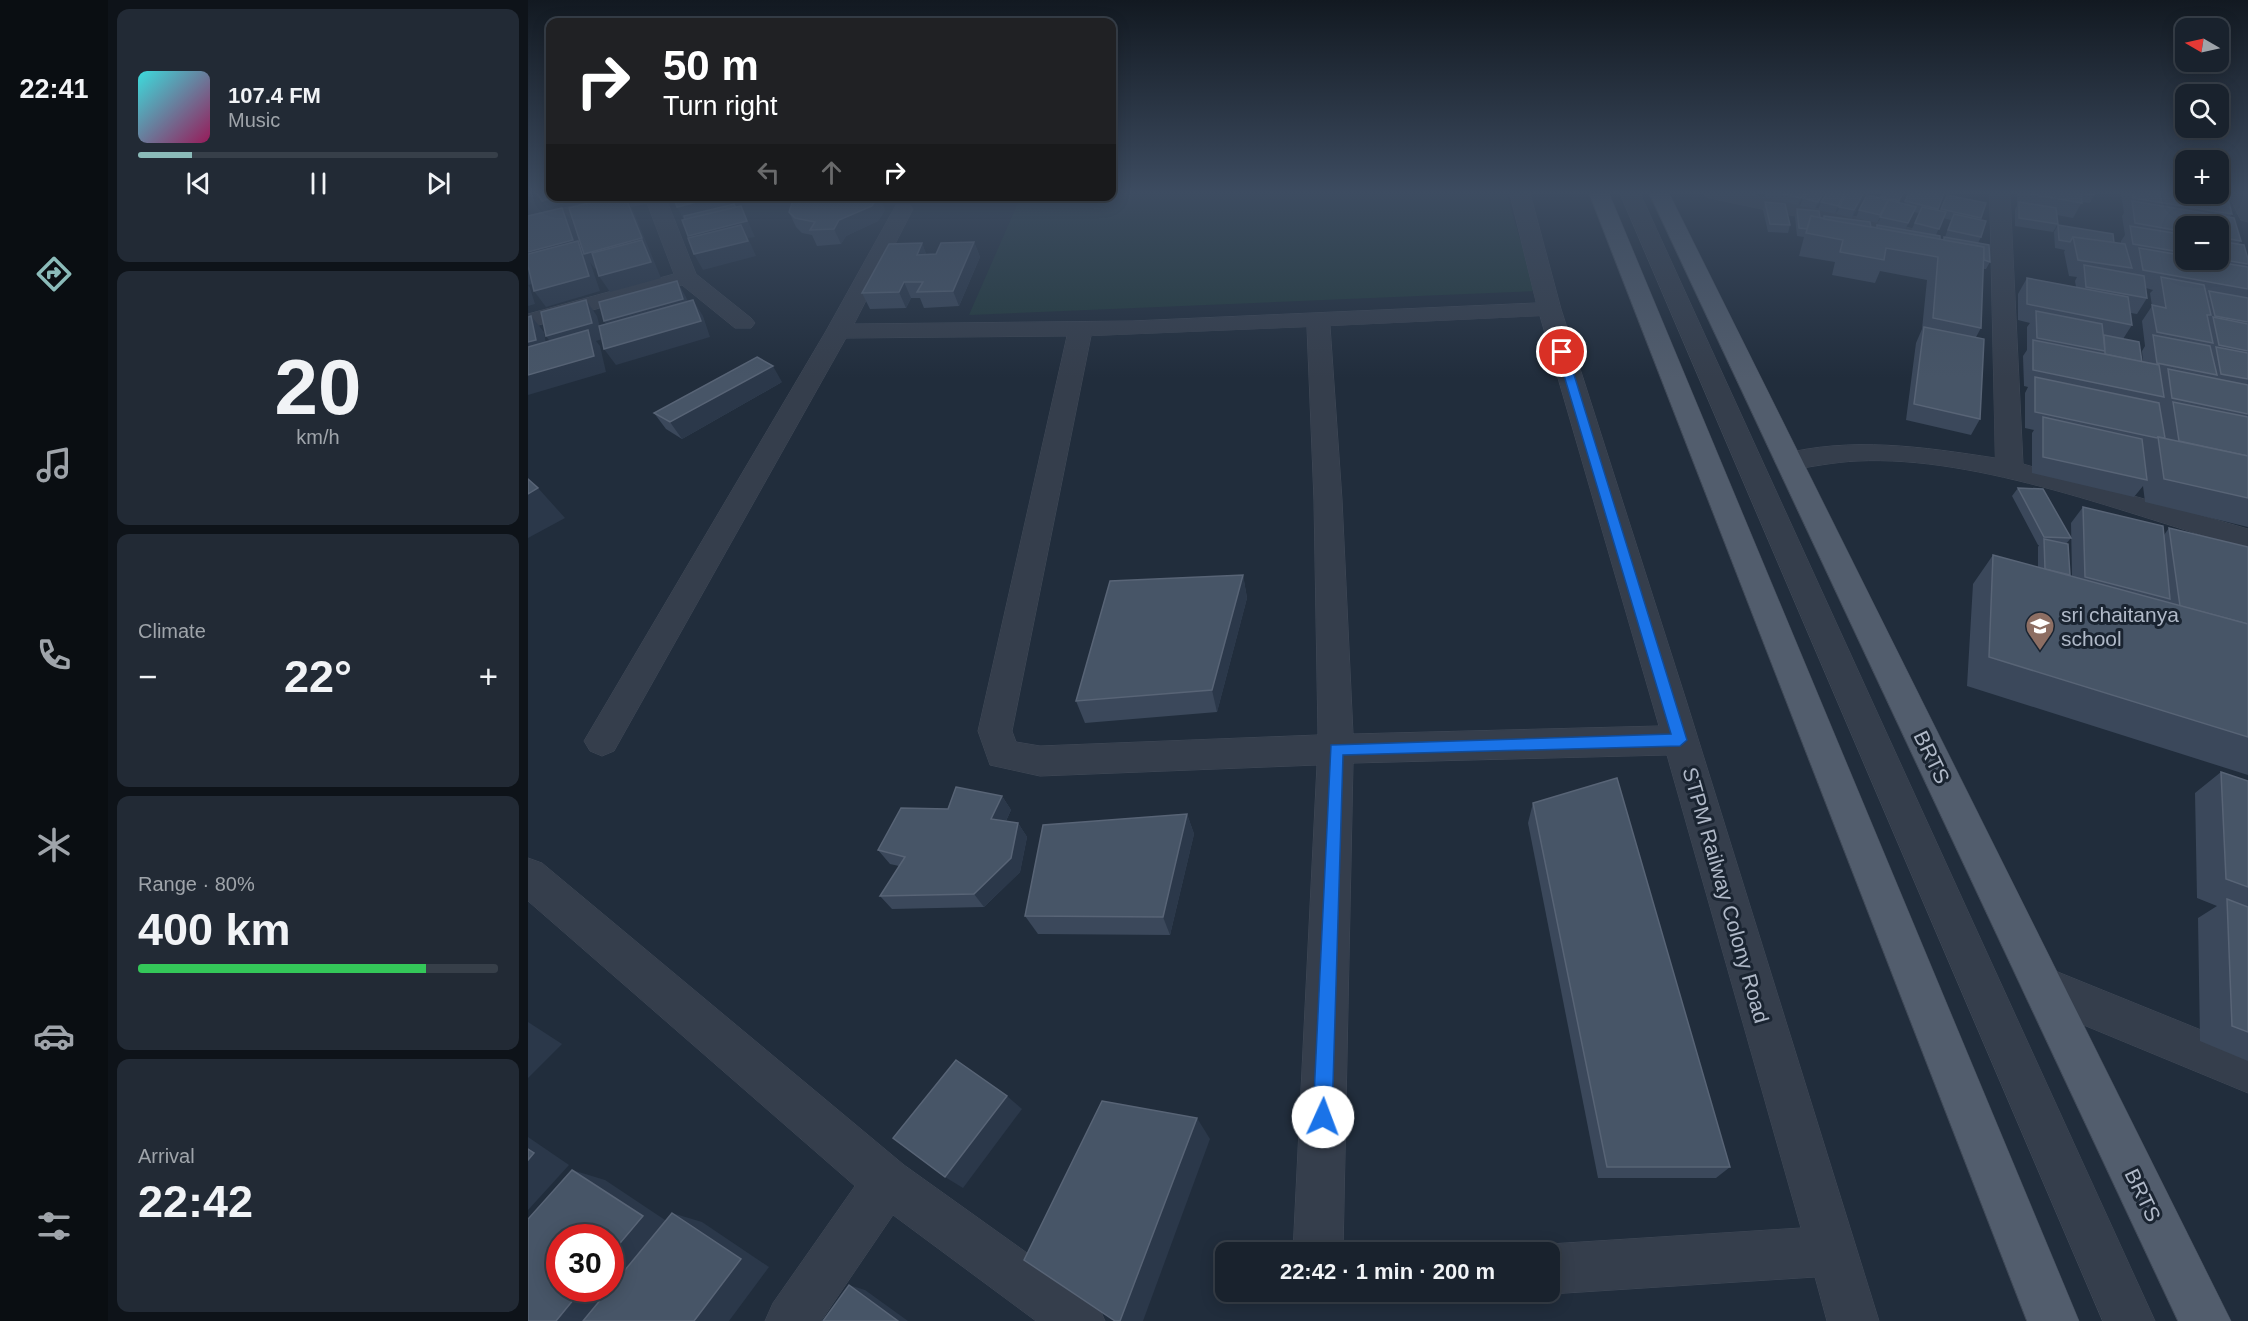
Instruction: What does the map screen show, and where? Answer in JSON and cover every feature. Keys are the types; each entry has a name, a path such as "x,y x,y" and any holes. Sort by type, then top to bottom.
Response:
{"main road":[{"path":"1624,255 2053,1321"},
{"name":"BRTS","path":"1689,255 2205,1321"}],"street":[{"path":"677,255 686,277 743,323"},
{"path":"602,741 838,331 879,255"},
{"name":"STPM Railway Colony Road","path":"1535,255 1549,309 1680,740 1830,1251 1853,1321"},
{"path":"1657,255 2128,1321"},
{"path":"1992,255 2009,469"},
{"path":"528,321 686,277"},
{"path":"838,331 1132,328 1549,309"},
{"path":"1318,320 1328,500 1336,749 1318,1242"},
{"path":"1081,327 995,731 1004,754 1040,761 1336,749 1680,740"},
{"path":"1789,461 1857,452 1913,454 2009,469 2248,539"},
{"path":"528,876 887,1182 1080,1321"},
{"path":"2043,987 2248,1071"},
{"path":"791,1321 887,1182"},
{"path":"1560,1268 1830,1251"}],"green space":[{"path":"995,255 1525,255 1536,291 969,315"}],"building":[{"path":"528,255 582,255 589,276 534,291 528,266"},
{"path":"593,255 648,255 651,262 599,276"},
{"path":"883,255 969,255 953,291 917,292 923,282 904,282 899,292 862,293"},
{"path":"1855,255 1885,255 1884,260"},
{"path":"1924,255 1984,255 1981,328 1933,318 1938,257"},
{"path":"1984,255 1990,255 1990,262 1984,260"},
{"path":"2077,255 2128,255 2132,268 2078,260"},
{"path":"2140,255 2175,255 2175,270 2229,270 2229,264 2248,267 2248,289 2143,270"},
{"path":"2229,255 2247,255 2248,264 2229,261"},
{"path":"2084,265 2144,276 2147,298 2086,287"},
{"path":"2161,277 2204,285 2211,315 2207,315 2213,343 2157,332 2152,305 2166,308"},
{"path":"2027,278 2128,297 2132,325 2027,304"},
{"path":"677,281 683,299 604,321 599,302"},
{"path":"2209,291 2248,298 2248,322 2215,316"},
{"path":"586,300 592,323 546,336 541,312"},
{"path":"693,300 701,321 604,349 599,326"},
{"path":"2036,311 2102,324 2105,351 2037,338"},
{"path":"531,316 536,340 528,342 528,317"},
{"path":"2213,317 2248,324 2248,351 2219,345"},
{"path":"1924,327 1984,339 1980,419 1914,404"},
{"path":"588,330 594,356 528,375 528,347"},
{"path":"2104,335 2139,342 2142,362 2105,354"},
{"path":"2153,335 2210,346 2217,375 2157,363"},
{"path":"2033,340 2159,365 2164,397 2033,370"},
{"path":"2216,347 2248,353 2248,379 2221,374"},
{"path":"757,357 773,366 670,422 654,413"},
{"path":"2168,369 2248,385 2248,414 2172,398"},
{"path":"2035,377 2159,403 2165,438 2035,412"},
{"path":"2173,402 2248,417 2248,456 2179,441"},
{"path":"2043,417 2142,439 2147,480 2043,457"},
{"path":"2158,437 2248,456 2248,498 2164,479"},
{"path":"528,479 538,488 528,494"},
{"path":"2018,488 2043,489 2071,538 2044,537"},
{"path":"2083,507 2163,526 2170,599 2085,577"},
{"path":"2169,528 2248,547 2248,624 2180,606"},
{"path":"2044,539 2068,544 2070,575 2045,569"},
{"path":"1993,555 2248,624 2248,737 1989,657"},
{"path":"1243,575 1212,690 1076,701 1110,581"},
{"path":"2221,772 2248,781 2248,887 2226,879"},
{"path":"1617,778 1730,1167 1607,1167 1533,803"},
{"path":"956,787 1002,796 991,819 1018,823 1011,858 974,894 880,896 905,857 878,850 901,808 948,809"},
{"path":"1187,814 1163,917 1025,916 1043,825"},
{"path":"2227,899 2248,907 2248,1032 2232,1026"},
{"path":"956,1060 1007,1096 945,1177 893,1138"},
{"path":"1102,1101 1197,1118 1120,1321 1115,1321 1024,1260"},
{"path":"528,1149 534,1153 528,1160"},
{"path":"572,1170 643,1216 624,1238 624,1224 546,1224 546,1302 572,1302 556,1321 528,1321 528,1219"},
{"path":"672,1213 741,1259 694,1321 583,1321 599,1302 624,1302 624,1271"},
{"path":"849,1285 898,1321 823,1321"}],"place":[{"name":"sri chaitanya school","path":"2040,652"}],"route":[{"path":"1323,1117 1336,749 1680,740 1562,352"}]}
